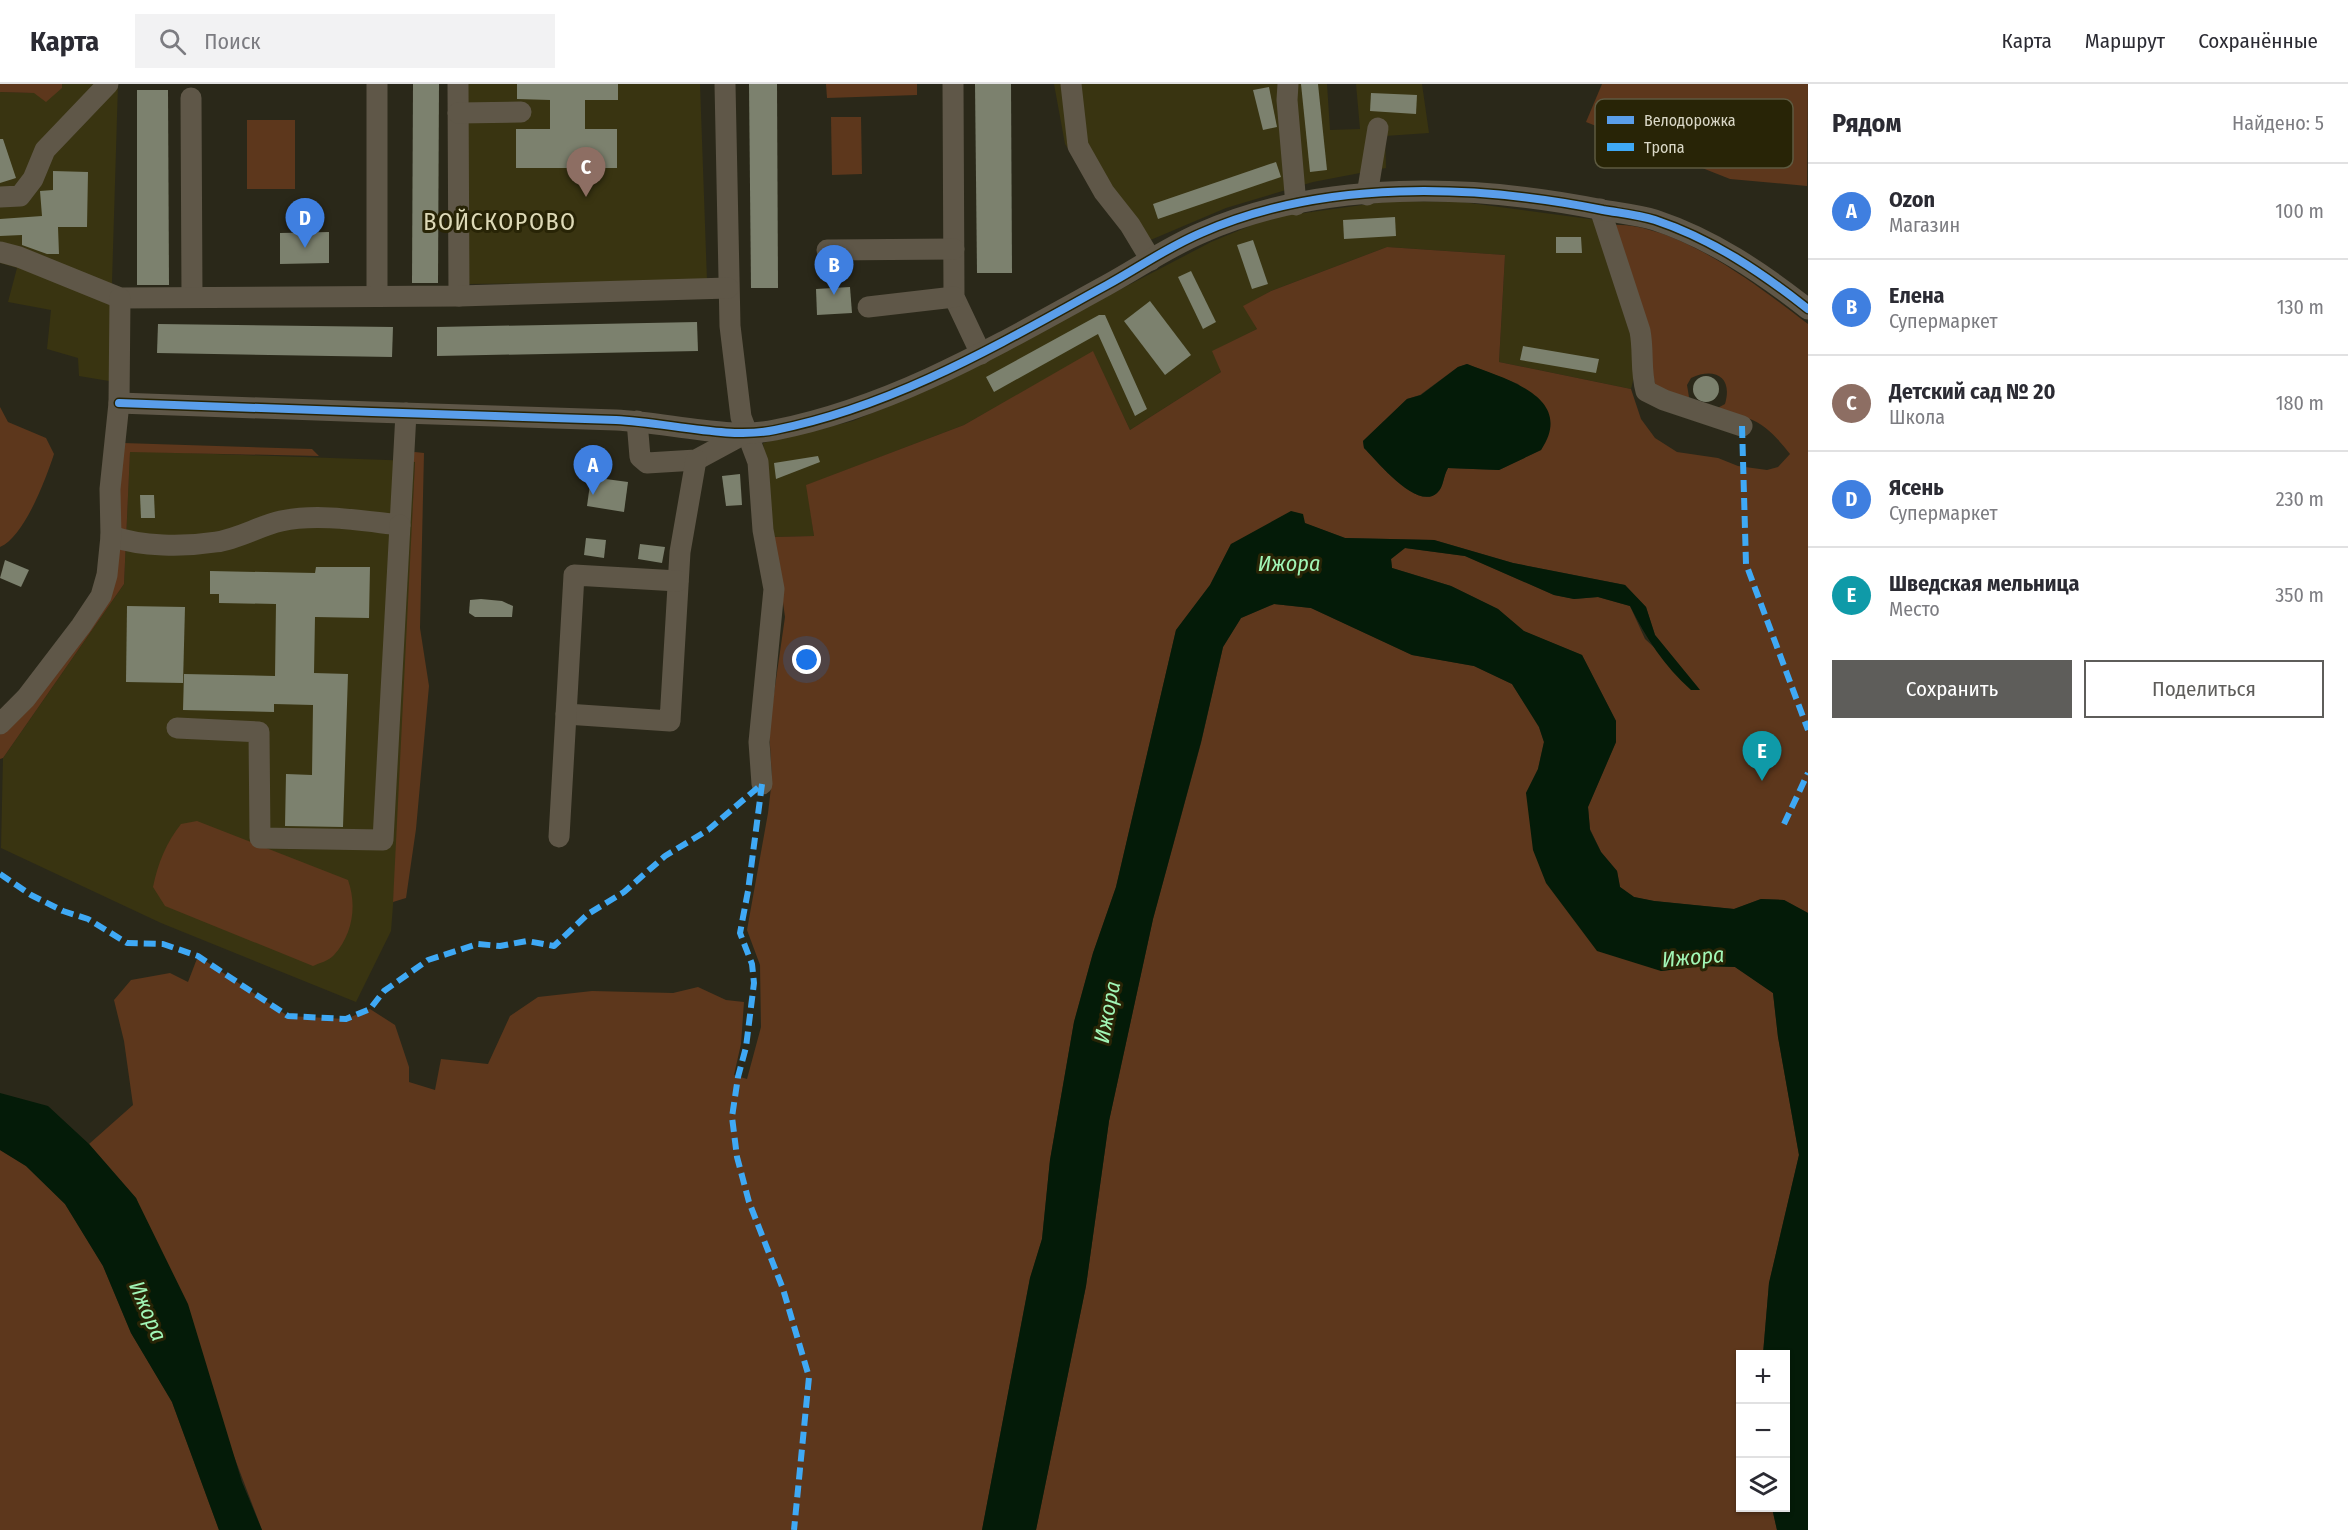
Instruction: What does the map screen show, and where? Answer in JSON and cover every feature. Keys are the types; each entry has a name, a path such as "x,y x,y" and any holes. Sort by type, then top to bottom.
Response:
{"street":[{"path":"0,197 20,196 33,179 45,150 108,84"},
{"path":"376,84 377,296"},
{"path":"458,84 459,296"},
{"path":"724,84 728,288 741,417 758,462 763,530 774,589 759,742 762,784"},
{"path":"953,84 954,297 981,354"},
{"path":"1071,84 1078,146 1104,192 1130,225 1151,260"},
{"path":"1288,84 1287,100 1296,205"},
{"path":"191,98 192,297"},
{"path":"459,113 521,112"},
{"path":"1367,195 1378,128"},
{"path":"119,403 637,421 746,433 771,431 843,414 915,386 981,354 1199,234 1251,215 1296,205 1367,195 1475,194 1543,200 1653,220 1706,242 1761,272 1808,309"},
{"path":"1600,209 1640,331 1643,349 1641,372 1646,391 1664,400 1742,426"},
{"path":"827,250 954,249"},
{"path":"0,252 20,257 120,298 459,296 728,288"},
{"path":"868,307 954,297"},
{"path":"0,724 27,698 101,596 107,575 111,536 110,489 119,403 120,298"},
{"path":"177,728 259,732 261,838 383,840 406,413"},
{"path":"637,421 640,457 647,463 696,460 746,433"},
{"path":"566,714 670,720 680,552 696,460"},
{"path":"111,536 128,542 217,542 283,520 326,519 400,525"},
{"path":"559,837 574,575 678,581"}],"shaded area":[{"path":"0,84 62,84 62,88 46,102 34,93 0,92"},
{"path":"62,84 118,84 109,381 79,376 78,358 47,349 51,310 8,302 17,268 0,263 0,92 34,93 62,88"},
{"path":"467,84 700,84 707,281 468,284"},
{"path":"826,84 917,84 917,95 827,98"},
{"path":"1054,84 1327,84 1330,130 1360,129 1356,84 1422,84 1429,133 1385,136 1386,168 1313,182 1226,208 1134,247 1065,144"},
{"path":"1602,84 1808,84 1807,186 1730,179 1702,168 1793,168 1793,99 1596,99"},
{"path":"1595,101 1595,126 1586,122"},
{"path":"831,117 861,117 862,174 832,175"},
{"path":"247,120 295,120 295,189 247,189"},
{"path":"1391,201 1462,202 1597,220 1627,303 1636,368 1631,389 1499,362 1505,255 1387,247 1271,291 1244,306 1257,329 1213,351 1221,372 1130,430 1093,352 964,425 807,485 814,536 774,537 763,443 853,421 934,387 1211,242 1269,218"},
{"path":"1609,225 1634,227 1661,233 1688,244 1740,274 1808,324 1808,913 1784,900 1761,899 1734,909 1654,901 1634,897 1620,887 1617,871 1601,852 1590,829 1588,807 1616,742 1616,721 1582,655 1523,631 1498,609 1451,586 1392,568 1391,559 1405,548 1465,556 1554,595 1574,599 1598,597 1630,606 1645,639 1700,690 1655,635 1646,607 1625,585 1513,563 1434,540 1345,538 1304,523 1231,544 1210,585 1176,630 1116,887 1093,953 1074,1022 1050,1160 1042,1239 1030,1278 982,1530 262,1530 136,1198 89,1144 133,1105 124,1041 114,1000 131,980 170,973 188,982 198,956 288,1016 346,1019 370,1009 395,1025 409,1067 409,1082 435,1090 441,1059 488,1064 510,1016 538,997 592,991 673,993 698,987 726,1000 744,1002 741,1044 734,1075 747,1079 761,1027 760,965 747,930 768,813 772,779 769,728 785,617 774,537 814,536 806,485 964,425 1093,351 1130,430 1221,372 1212,351 1257,329 1243,306 1271,291 1387,247 1505,255 1499,362 1631,389 1641,419 1655,438 1677,452 1718,458 1738,466 1767,470 1778,467 1790,454 1773,434 1758,423 1714,410 1725,404 1727,395 1724,381 1714,374 1691,378 1687,385 1690,403 1656,387","holes":["1467,364 1518,384 1550,420 1549,432 1541,450 1499,470 1448,468 1441,488 1429,497 1419,495 1398,482 1364,448 1363,441 1407,399 1420,395 1458,367"]},
{"path":"0,407 8,422 46,438 54,454 46,478 26,520 9,541 0,547"},
{"path":"123,443 312,449 319,456 130,452 124,584 3,758 0,759 0,735 4,725 86,628"},
{"path":"130,451 415,461 400,814 391,931 356,1002 161,923 1,848 3,758 124,584"},
{"path":"415,452 424,453 420,628 429,686 416,829 406,898 393,902 415,462 407,461 408,455"},
{"path":"1274,604 1311,608 1412,655 1474,666 1512,684 1539,727 1544,742 1538,769 1526,793 1661,971 1703,966 1735,967 1773,993 1778,1037 1799,1155 1769,1283 1763,1350 1736,1350 1736,1512 1773,1512 1777,1530 1036,1530 1086,1286 1109,1121 1153,919 1201,743 1223,647 1241,618"},
{"path":"197,821 348,880 352,899 352,919 345,938 334,955 313,966 165,906 153,887 160,862 171,838 181,824"},
{"path":"0,1150 26,1166 65,1204 103,1266 131,1333 172,1402 219,1530 0,1530"}],"water":[{"path":"1467,364 1515,383 1531,392 1543,403 1550,416 1550,431 1541,450 1499,470 1448,468 1437,493 1429,497 1419,495 1388,473 1364,448 1363,441 1407,399 1421,395 1458,367"},
{"name":"Ижора","path":"1291,511 1303,514 1305,523 1345,538 1434,540 1513,563 1625,585 1646,607 1655,635 1700,690 1691,690 1672,671 1649,640 1630,606 1598,597 1574,599 1554,595 1465,556 1405,548 1391,559 1392,568 1451,586 1498,609 1524,631 1582,655 1616,721 1616,742 1588,807 1590,830 1601,852 1617,871 1620,887 1634,897 1654,901 1734,909 1761,899 1784,900 1808,913 1808,1530 1777,1530 1773,1512 1790,1512 1790,1350 1763,1350 1769,1283 1799,1155 1778,1037 1773,993 1735,967 1703,966 1661,971 1597,951 1546,883 1533,850 1526,793 1538,769 1544,742 1539,727 1512,684 1474,666 1412,655 1311,608 1274,604 1241,618 1223,647 1201,742 1153,919 1109,1121 1086,1286 1036,1530 982,1530 1030,1278 1042,1239 1050,1160 1074,1022 1093,953 1116,887 1176,630 1210,585 1231,544"},
{"name":"Ижора","path":"0,1093 48,1106 89,1144 136,1198 188,1304 242,1482 262,1530 219,1530 172,1402 131,1333 103,1266 65,1204 26,1166 0,1150"}],"building":[{"path":"413,84 439,84 438,283 412,283"},
{"path":"517,84 618,84 618,100 585,100 585,129 617,129 617,168 516,168 516,129 550,129 550,100 517,99"},
{"path":"749,84 777,84 778,288 751,288"},
{"path":"975,84 1011,84 1012,273 977,273"},
{"path":"1301,84 1318,84 1327,170 1310,172"},
{"path":"1269,87 1277,127 1263,130 1253,90"},
{"path":"137,90 168,90 169,285 137,285"},
{"path":"1371,93 1417,95 1416,114 1370,111"},
{"path":"0,139 3,139 16,178 0,183"},
{"path":"1276,162 1281,177 1158,219 1153,204"},
{"path":"53,171 88,172 87,227 58,227 59,254 47,254 22,245 22,235 0,236 0,219 42,216 40,191 53,190"},
{"path":"1395,217 1396,236 1344,239 1343,220"},
{"path":"329,232 329,263 280,264 280,233"},
{"path":"1556,237 1581,237 1582,253 1556,253"},
{"path":"1253,240 1268,284 1252,289 1237,245"},
{"path":"1191,271 1216,322 1203,329 1178,277"},
{"path":"850,287 852,313 817,315 816,289"},
{"path":"1150,301 1191,355 1165,375 1124,321"},
{"path":"1099,315 1105,315 1147,409 1135,416 1098,334 994,392 986,377"},
{"path":"697,322 698,351 437,356 437,327"},
{"path":"158,324 393,327 392,357 157,353"},
{"path":"1523,346 1599,359 1596,373 1520,360"},
{"path":"1706,376 1715,380 1719,389 1715,398 1706,402 1697,398 1693,389 1697,380"},
{"path":"818,456 820,462 776,479 774,463"},
{"path":"740,474 742,505 726,506 722,476"},
{"path":"591,477 628,482 624,512 587,506"},
{"path":"140,495 154,495 155,518 141,518"},
{"path":"586,538 606,540 604,558 584,555"},
{"path":"640,544 665,547 662,563 638,559"},
{"path":"5,560 29,570 21,587 0,578"},
{"path":"316,567 370,567 369,618 315,617 314,673 348,674 343,827 285,826 286,774 312,775 313,705 274,704 274,712 183,710 184,674 275,676 276,604 219,603 219,594 210,594 210,571 315,573"},
{"path":"470,600 502,601 513,606 512,617 475,617 469,613"},
{"path":"127,606 185,607 183,683 126,682"}],"marked path":[{"path":"1742,426 1746,564 1808,730"},
{"path":"1784,824 1808,773"},
{"path":"762,784 740,933 752,964 754,983 746,1047 738,1077 732,1117 737,1157 749,1202 783,1289 809,1377 794,1530"},
{"path":"0,874 31,895 63,911 88,919 127,943 163,944 198,956 288,1016 346,1019 370,1009 384,991 428,960 478,944 500,946 527,941 554,946 588,914 624,892 665,856 708,830 762,784"}],"cycle path":[{"path":"119,403 616,420 717,432 757,433 820,419 905,389 1027,329 1165,251 1201,233 1248,215 1297,203 1348,195 1399,191 1503,195 1554,201 1655,220 1696,237 1735,258 1808,309"}],"place":[{"name":"Детский сад № 20","path":"586,197"},
{"name":"Ясень","path":"305,248"},
{"name":"Елена","path":"834,295"},
{"name":"Ozon","path":"593,495"},
{"name":"Шведская мельница","path":"1762,781"}],"district":[{"name":"ВОЙСКОРОВО","path":"500,222"}]}
